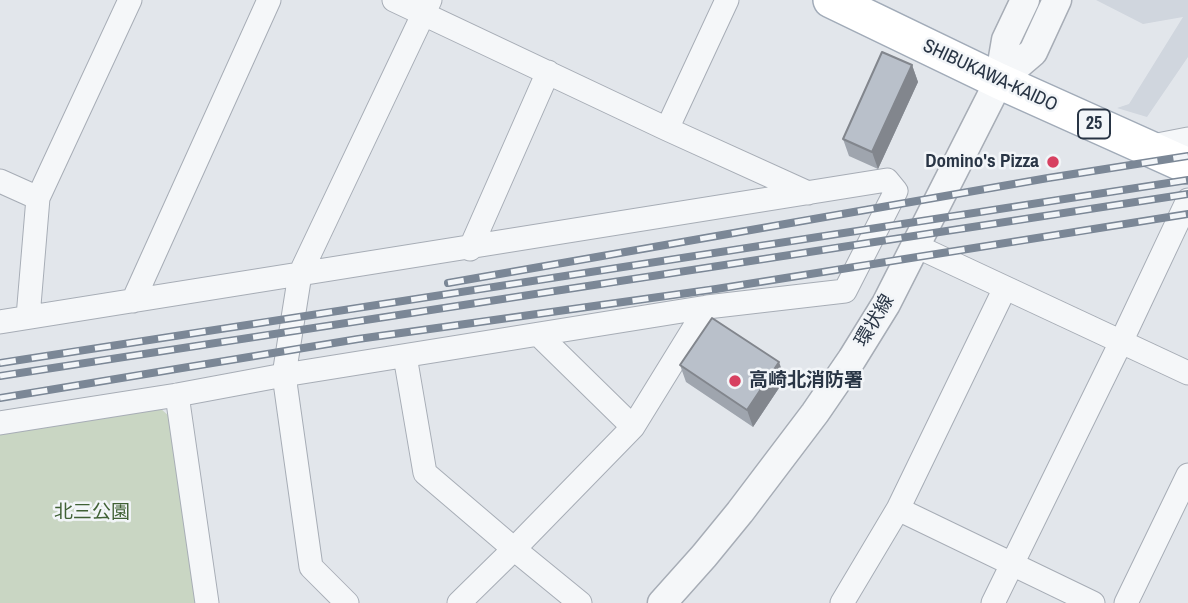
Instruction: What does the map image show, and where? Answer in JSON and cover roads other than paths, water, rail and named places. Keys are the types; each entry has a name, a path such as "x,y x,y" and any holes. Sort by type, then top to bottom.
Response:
{"main road":[{"name":"SHIBUKAWA-KAIDO","path":"831,0 999,81 1188,166"}],"street":[{"path":"28,317 38,198 130,0"},
{"path":"133,301 270,0"},
{"path":"394,0 427,7 548,72 808,193"},
{"path":"667,129 727,0"},
{"name":"環状線","path":"662,603 740,512 815,413 886,304 999,81 1006,40 1025,0"},
{"name":"環状線","path":"999,81 1033,52 1057,0"},
{"path":"347,603 311,567 284,375 300,274 427,7"},
{"path":"470,249 548,72"},
{"path":"1144,147 1188,139"},
{"path":"0,321 470,249 887,180 896,191 845,291 707,307 0,423"},
{"path":"0,181 38,198"},
{"path":"993,603 1188,200"},
{"path":"916,246 1188,373"},
{"path":"842,603 898,509 1005,288"},
{"path":"459,603 633,427 707,307"},
{"path":"539,335 633,427"},
{"path":"405,356 425,473 580,603"},
{"path":"177,395 207,603"},
{"path":"1126,603 1188,475"},
{"path":"898,509 1093,603"}],"railway":[{"path":"448,283 1188,156"},
{"path":"0,363 1188,180"},
{"path":"0,376 1188,194"},
{"path":"0,398 358,339 716,289 1188,214"}],"place":[{"name":"Domino's Pizza","path":"1053,162"},
{"name":"高崎北消防署","path":"735,381"}],"park label":[{"name":"北三公園","path":"92,513"}]}
